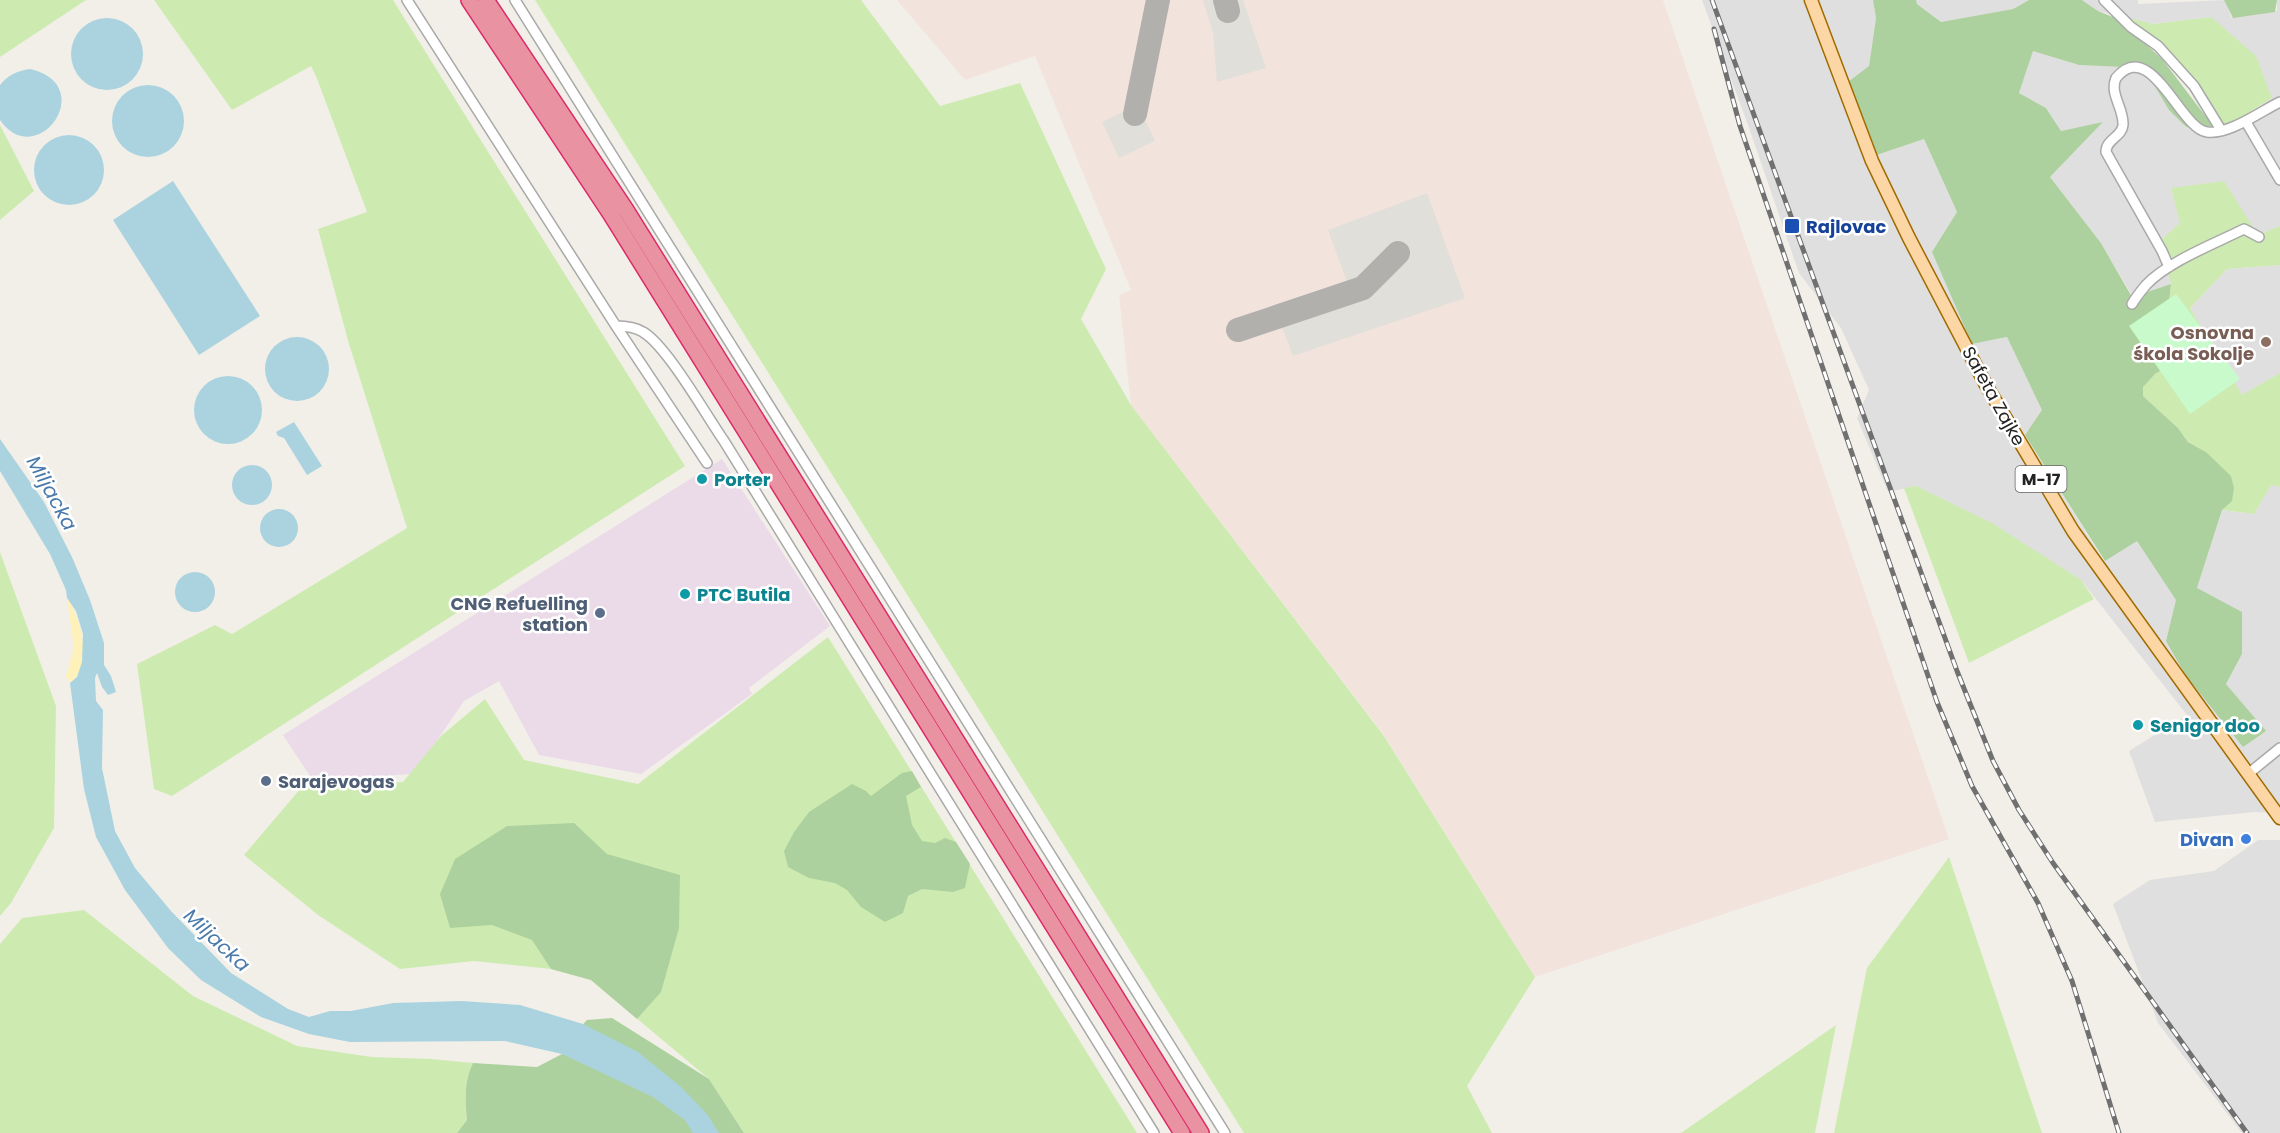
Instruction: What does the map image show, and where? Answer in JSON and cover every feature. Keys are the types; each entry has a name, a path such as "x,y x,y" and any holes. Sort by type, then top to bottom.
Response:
{"highway":[{"path":"469,0 610,213 1182,1133"},
{"path":"486,0 626,210 1201,1133"}],"main road":[{"name":"Safeta Zajke","path":"1811,0 1872,161 1909,238 1986,385 2073,531 2248,774 2279,813"}],"street":[{"path":"407,0 616,326 707,463"},
{"path":"515,0 1225,1133"},
{"path":"2104,0 2131,27 2158,46 2194,86 2221,130"},
{"path":"2169,267 2106,152 2108,143 2122,131 2123,124 2113,84 2126,70 2146,71 2168,90 2177,106 2199,129 2205,132 2221,130 2246,122 2280,102"},
{"path":"2246,122 2280,180"},
{"path":"2132,304 2147,283 2169,267 2244,229 2259,237"},
{"path":"616,326 634,328 653,340 669,359 724,441 1154,1133"},
{"path":"2248,774 2280,748"}],"shaded area":[{"path":"897,0 1663,0 1949,839 1535,977 1384,735 1131,405 1119,295 1131,290 1035,56 965,80"},
{"path":"1203,0 1243,0 1266,68 1217,82 1213,33"},
{"path":"1702,0 1873,0 1876,18 1869,66 1878,155 1924,139 1957,212 1972,344 2007,337 2043,410 2025,435 2104,561 2137,540 2177,600 2166,641 2265,731 2226,684 2242,654 2197,588 2222,510 2254,514 2271,484 2280,487 2280,813 2255,812 2155,822 2129,751 2187,715 2081,580 1916,486 1888,492 1857,418 1869,390 1841,328 1799,273"},
{"path":"1916,0 2029,0 2013,9 1941,22 1917,4"},
{"path":"2082,0 2138,0 2138,4 2226,0 2231,17 2277,11 2277,0 2280,0 2280,226 2258,235 2171,189 2181,223 2159,242 2171,284 2133,297 2101,243 2050,177 2102,123 2061,131 2046,108 2019,93 2033,50 2079,65 2145,68 2185,127 2232,126 2272,98 2211,17 2152,24 2098,11"},
{"path":"1138,105 1155,141 1119,158 1102,122"},
{"path":"1427,193 1465,298 1293,356 1276,312 1349,287 1328,230"},
{"path":"2280,265 2280,373 2242,396 2190,308 2227,269"},
{"name":"Sarajevogas","path":"722,459 830,626 749,688 752,694 641,774 539,755 499,681 464,701 414,774 331,779 310,776 283,735"},
{"path":"2258,840 2280,840 2280,1133 2242,1133 2158,1023 2113,904 2150,880 2214,871"}],"green space":[{"path":"0,0 86,0 0,57"},
{"path":"154,0 393,0 685,466 172,796 154,789 137,664 215,625 232,634 407,528 349,344 318,229 367,212 316,76 311,66 232,110"},
{"path":"535,0 861,0 940,106 1020,83 1106,269 1081,319 1131,405 1384,736 1535,977 1467,1086 1492,1133 1244,1133"},
{"path":"1873,0 1916,0 1917,4 1941,22 2013,9 2029,0 2082,0 2098,11 2118,19 2162,59 2213,126 2186,127 2169,110 2144,68 2079,65 2033,51 2019,93 2046,108 2061,131 2103,122 2050,177 2101,243 2132,297 2171,284 2162,370 2143,387 2143,396 2178,428 2188,442 2206,452 2231,476 2234,488 2232,501 2222,510 2197,588 2242,612 2242,654 2226,684 2266,731 2243,747 2186,676 2166,641 2176,600 2137,541 2105,561 2025,435 2042,410 2007,337 1972,344 1932,252 1957,212 1924,139 1877,155 1848,82 1869,66 1876,18"},
{"path":"2224,0 2277,0 2275,12 2233,18"},
{"path":"2121,16 2153,24 2211,17 2256,56 2272,98 2221,130 2194,86"},
{"path":"0,125 34,191 0,220"},
{"path":"2224,181 2258,235 2280,226 2280,265 2227,269 2190,308 2242,395 2280,373 2280,487 2271,485 2254,514 2222,510 2206,452 2188,442 2178,428 2143,396 2142,387 2162,370 2171,284 2159,242 2180,223 2171,188"},
{"path":"2176,294 2240,379 2190,414 2129,326"},
{"path":"1916,486 1992,523 2081,580 2094,599 1969,663 1904,488"},
{"path":"0,552 56,706 54,828 11,903 0,916"},
{"path":"828,637 1137,1133 744,1133 709,1079 591,980 551,969 474,961 400,969 318,915 244,855 301,788 403,782 441,736 485,699 524,760 638,784"},
{"path":"912,771 921,787 906,796 912,825 922,841 935,843 945,838 956,842 970,864 965,888 953,892 922,889 908,896 903,913 885,922 861,907 847,890 835,883 809,878 788,867 784,851 794,832 809,812 852,784 871,796 902,773"},
{"path":"574,823 607,854 680,875 679,928 661,992 637,1019 591,980 551,969 532,940 492,925 450,928 440,894 455,859 507,826"},
{"path":"1949,857 2042,1133 1834,1133 1867,968"},
{"path":"84,910 193,996 297,1046 372,1057 473,1063 467,1084 467,1120 457,1133 0,1133 0,944 22,918"},
{"path":"612,1018 709,1079 744,1133 457,1133 467,1120 467,1084 473,1063 537,1067 562,1054 570,1038 587,1020"},
{"path":"1836,1025 1815,1133 1681,1133"}],"sand":[{"path":"67,598 77,617 83,641 82,665 70,683 66,676 74,648"}],"water":[{"path":"107,18 127,24 137,34 143,54 137,74 127,84 107,90 87,84 77,74 71,54 77,34 87,24"},
{"path":"30,69 50,78 60,91 61,106 55,120 44,131 30,137 15,134 0,120 0,85 13,74"},
{"path":"148,85 168,91 178,101 184,121 178,141 168,151 148,157 128,151 118,141 112,121 118,101 128,91"},
{"path":"69,135 82,138 94,145 101,157 104,170 101,183 94,195 82,202 69,205 56,202 44,195 37,183 34,170 37,157 44,145 56,138"},
{"path":"173,181 260,316 199,355 113,220"},
{"path":"297,337 315,343 323,351 329,369 323,387 315,395 297,401 279,395 271,387 265,369 271,351 279,343"},
{"path":"228,376 241,379 252,386 259,397 262,410 259,423 252,434 241,441 228,444 215,441 204,434 197,423 194,410 197,397 204,386 215,379"},
{"path":"294,422 322,466 307,475 284,438 278,436 276,432"},
{"path":"0,439 44,502 72,557 90,600 104,643 104,665 111,676 116,692 108,695 97,673 95,678 96,701 103,710 102,768 115,831 135,868 171,911 231,973 288,1009 309,1017 330,1011 351,1011 393,1003 462,1001 520,1005 583,1024 638,1052 681,1087 707,1114 719,1133 693,1133 685,1120 653,1097 562,1054 505,1041 350,1042 309,1034 261,1017 201,980 168,948 125,890 96,837 84,789 70,683 77,677 82,662 83,634 76,611 67,598 66,590 50,554 0,471"},
{"path":"252,465 260,466 266,471 271,477 271,493 266,499 260,504 252,505 244,504 238,499 233,493 232,485 233,477 238,471 244,466"},
{"path":"279,509 293,514 298,528 293,542 279,547 265,542 260,528 265,514"},
{"path":"195,572 209,578 215,592 209,606 195,612 181,606 175,592 181,578"}],"taxiway":[{"path":"1135,114 1158,0"},
{"path":"1225,0 1228,11"},
{"path":"1238,330 1363,288 1398,253"}],"railway":[{"path":"1712,0 1957,671 1993,761 2019,810 2053,863 2247,1133"},
{"path":"1714,29 1740,126 1937,702 1972,786 2038,903 2072,981 2119,1133"}],"place":[{"name":"Rajlovac","path":"1792,226"},
{"name":"Osnovna śkola Sokolje","path":"2266,342"},
{"name":"Porter","path":"702,479"},
{"name":"PTC Butila","path":"685,594"},
{"name":"CNG Refuelling station","path":"600,613"},
{"name":"Senigor doo","path":"2138,725"},
{"name":"Sarajevogas","path":"266,781"},
{"name":"Divan","path":"2246,839"}],"water label":[{"name":"Miljacka","path":"52,493"},
{"name":"Miljacka","path":"217,940"}]}
